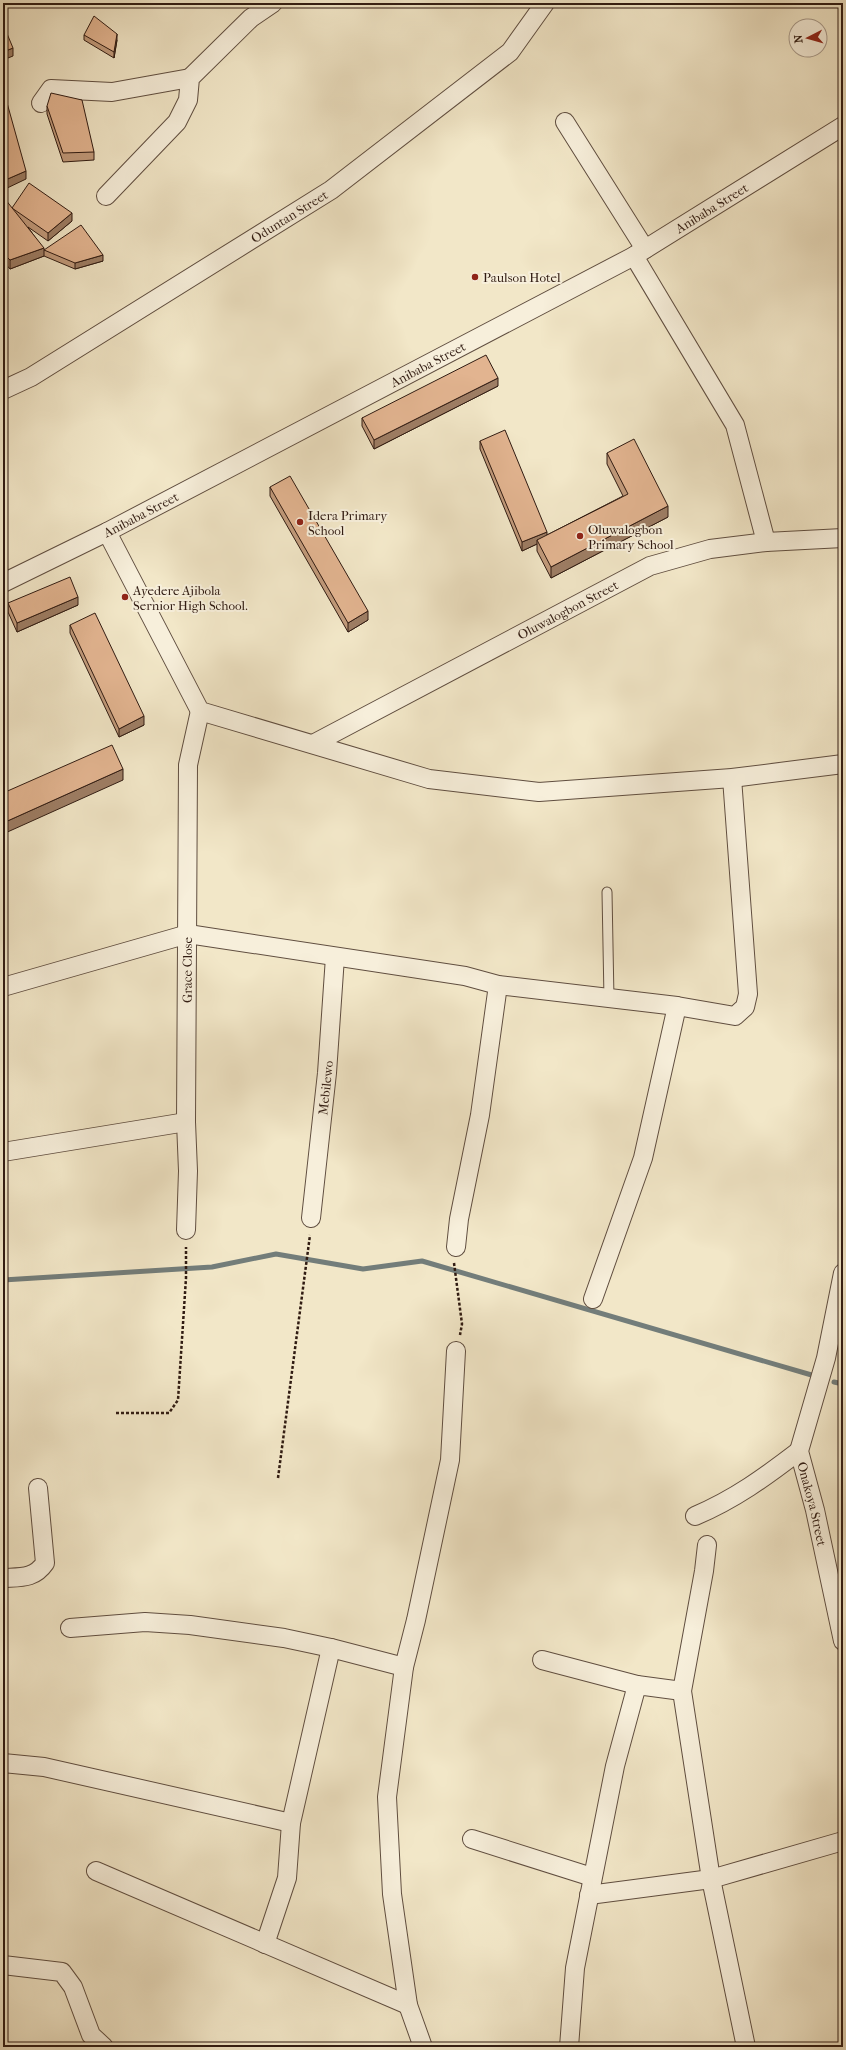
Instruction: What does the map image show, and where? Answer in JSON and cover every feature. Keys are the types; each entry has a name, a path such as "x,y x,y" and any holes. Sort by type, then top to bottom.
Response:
{"street":[{"path":"106,196 177,122 188,100 190,78 249,11 273,3"},
{"name":"Oduntan Street","path":"3,390 31,377 331,190 510,52 545,3"},
{"path":"41,103 51,89 112,92 190,78"},
{"path":"565,122 735,426 766,542"},
{"name":"Anibaba Street","path":"3,584 107,532 639,253 843,126"},
{"path":"107,532 200,711 429,779 539,792 732,778 843,764"},
{"name":"Oluwalogbon Street","path":"313,744 650,566 710,549 766,542 843,538"},
{"name":"Grace Close","path":"186,1230 188,1171 186,1122 188,765 200,711"},
{"path":"3,987 188,934 465,976 498,985 677,1006 735,1016 745,1007 748,994 732,778"},
{"name":"Mebilewo","path":"311,1218 327,1073 335,956"},
{"path":"456,1247 459,1219 480,1115 498,985"},
{"path":"593,1299 643,1158 677,1006"},
{"path":"3,1152 186,1122"},
{"name":"Onakoya Street","path":"843,1273 826,1358 799,1452 815,1510 843,1641"},
{"path":"423,2047 408,2005 392,1894 387,1797 404,1667 416,1620 450,1460 456,1351"},
{"path":"695,1516 722,1505 751,1488 799,1452"},
{"path":"3,1578 26,1576 39,1572 45,1563 38,1488"},
{"path":"707,1545 704,1571 682,1691 711,1879 746,2047"},
{"path":"70,1628 145,1622 190,1625 284,1638 331,1648 404,1667"},
{"path":"265,1944 287,1878 290,1823 331,1648"},
{"path":"542,1660 637,1685 682,1691"},
{"path":"569,2047 575,1968 615,1766 637,1685"},
{"path":"3,1763 44,1767 290,1823"},
{"path":"472,1839 592,1878"},
{"path":"589,1895 711,1879 843,1841"},
{"path":"96,1871 408,2005"},
{"path":"3,1965 62,1972 73,1987 90,2035 104,2047"}],"lane":[{"path":"607,892 609,999"}],"path":[{"path":"278,1478 308,1252"},
{"path":"116,1413 169,1413 178,1400 186,1265"},
{"path":"453,1266 462,1324 456,1351"}],"building":[{"path":"94,16 117,34 114,52 84,35"},
{"path":"3,24 13,48 3,52"},
{"path":"4,92 26,171 3,181 3,93"},
{"path":"51,93 82,100 94,152 63,153 47,106"},
{"path":"29,183 72,213 48,233 12,208"},
{"path":"5,199 44,248 10,260 3,253 3,200"},
{"path":"81,225 103,255 75,263 44,250"},
{"path":"486,355 498,378 374,440 362,418"},
{"path":"505,430 547,532 522,542 480,441"},
{"path":"634,439 668,506 551,567 537,540 628,494 607,453"},
{"path":"290,476 368,611 348,623 270,487"},
{"path":"70,577 78,597 17,623 8,603"},
{"path":"95,613 144,716 119,729 70,625"},
{"path":"3,618 7,627 3,629"},
{"path":"112,745 123,769 3,823 3,793"}],"waterway":[{"path":"3,1280 212,1267 276,1254 363,1269 422,1261 815,1376"},
{"path":"834,1382 843,1384"}],"place":[{"name":"Paulson Hotel","path":"475,277"},
{"name":"Idera Primary School","path":"300,522"},
{"name":"Oluwalogbon Primary School","path":"580,536"},
{"name":"Ayedere Ajibola Sernior High School.","path":"125,597"}]}
